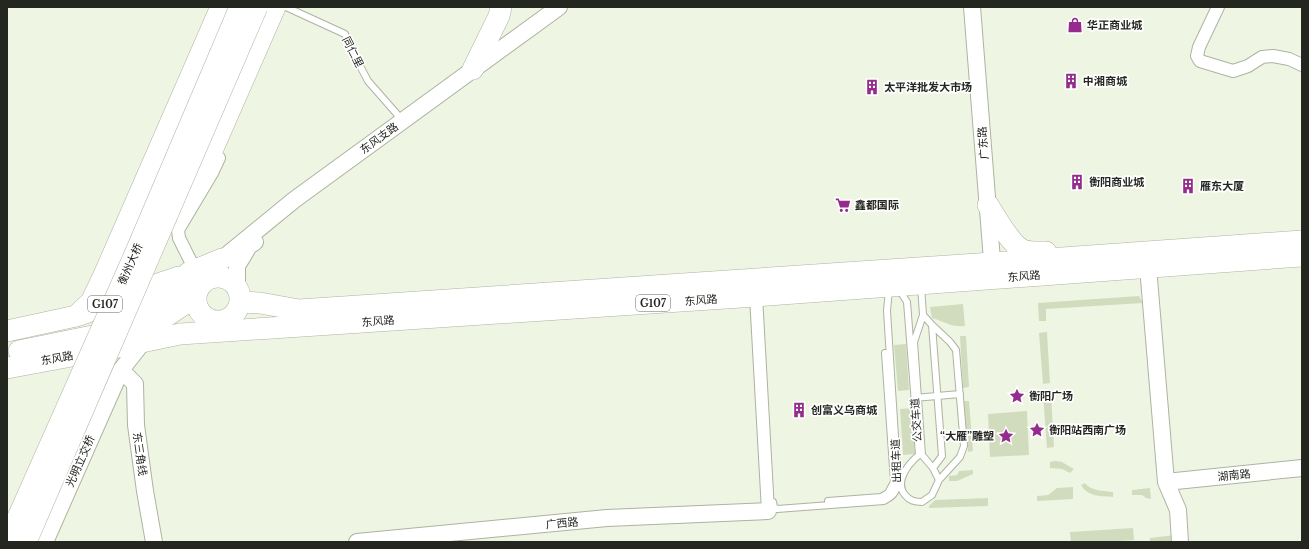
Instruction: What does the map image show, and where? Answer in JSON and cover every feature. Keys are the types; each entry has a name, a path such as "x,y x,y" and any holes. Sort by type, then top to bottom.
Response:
{"highway":[{"path":"76,316 91,302 221,7"},
{"name":"衡州大桥","path":"7,542 135,254 240,7"},
{"name":"衡州大桥","path":"26,542 257,7"},
{"path":"156,241 208,160 276,7"},
{"path":"474,69 502,7"},
{"path":"988,204 1004,230 1021,249 1031,252 1089,250 1149,260"},
{"name":"东风路","path":"1149,260 1302,241"},
{"name":"东风路","path":"239,295 260,303 299,310 993,271 1149,260 1302,256"},
{"path":"7,344 75,331 120,315 196,283 230,263 248,296 260,303"},
{"name":"东风路","path":"7,368 180,334 921,285 993,271"},
{"name":"G107","path":"7,332 90,312 122,297 196,283 213,277 220,277 233,282 239,295 238,308 231,318 215,321 208,320 198,311 196,304 196,283"},
{"name":"东风路","path":"7,353 156,323 196,283"},
{"name":"G107","path":"180,334 215,321 236,331"}],"street":[{"path":"110,261 107,257 108,250 215,7"},
{"path":"196,283 179,238 178,230 212,173 277,21 280,7"},
{"name":"东风支路","path":"230,263 294,200 559,7"},
{"name":"东风支路","path":"230,263 298,203 569,7"},
{"name":"广东路","path":"972,7 993,271"},
{"path":"1218,7 1199,47 1197,56 1200,61 1233,71 1248,66 1262,57 1273,56 1289,59 1302,65"},
{"path":"1149,260 1166,482 1178,510 1180,542"},
{"path":"230,263 239,295"},
{"path":"756,296 765,447 773,508"},
{"name":"光明立交桥","path":"45,542 119,376 143,342"},
{"name":"东三角线","path":"119,376 135,384 136,426 154,542"},
{"name":"湖南路","path":"1166,482 1302,468"},
{"name":"广西路","path":"356,542 607,518 773,508"}],"lane":[{"name":"同仁里","path":"286,7 345,34 350,47 368,81 403,121"},
{"path":"921,285 923,316 914,342 916,398 922,455 933,468 939,480"},
{"name":"出租车道","path":"773,508 778,505 881,496 888,493 894,482 885,343 888,332 887,311 889,286"},
{"name":"公交车道","path":"889,286 902,294 907,302 916,398 919,455 905,470 901,482 903,492 909,500 922,502 932,495 939,480 960,457 964,446 956,350 950,342 923,316"},
{"path":"932,325 942,456 933,468"},
{"path":"916,398 960,394"}],"green space":[{"path":"1139,296 1143,303 1046,309 1046,321 1039,321 1038,303"},
{"path":"963,304 965,326 952,325 932,318 930,307"},
{"path":"1047,332 1050,383 1043,384 1039,333"},
{"path":"960,336 966,336 969,387 963,388"},
{"path":"906,344 909,390 898,391 894,345"},
{"path":"1043,395 1051,395 1054,447 1047,448"},
{"path":"964,401 969,401 973,451 968,452"},
{"path":"911,408 915,454 903,455 900,409"},
{"path":"1027,411 1029,455 990,457 988,414"},
{"path":"1050,462 1062,462 1074,469 1070,473 1062,469 1050,468"},
{"path":"973,470 973,474 957,481 949,481 949,476 957,475 959,471"},
{"path":"1085,483 1094,489 1113,492 1113,497 1099,496 1087,492 1081,485"},
{"path":"1073,487 1073,499 1037,501 1037,496 1048,495 1057,488"},
{"path":"1150,488 1151,499 1142,495 1132,495 1132,490"},
{"path":"988,498 988,506 929,508 935,500"},
{"path":"1133,528 1134,540 1071,542 1070,532"},
{"path":"1175,535 1176,542 1150,542 1150,538"}],"place":[{"name":"华正商业城","path":"1075,25"},
{"name":"中湘商城","path":"1071,81"},
{"name":"太平洋批发大市场","path":"872,87"},
{"name":"衡阳商业城","path":"1077,182"},
{"name":"雁东大厦","path":"1188,186"},
{"name":"鑫都国际","path":"843,205"},
{"name":"衡阳广场","path":"1017,396"},
{"name":"创富义乌商城","path":"799,410"},
{"name":"衡阳站西南广场","path":"1037,430"},
{"name":"“大雁”雕塑","path":"1006,436"}]}
